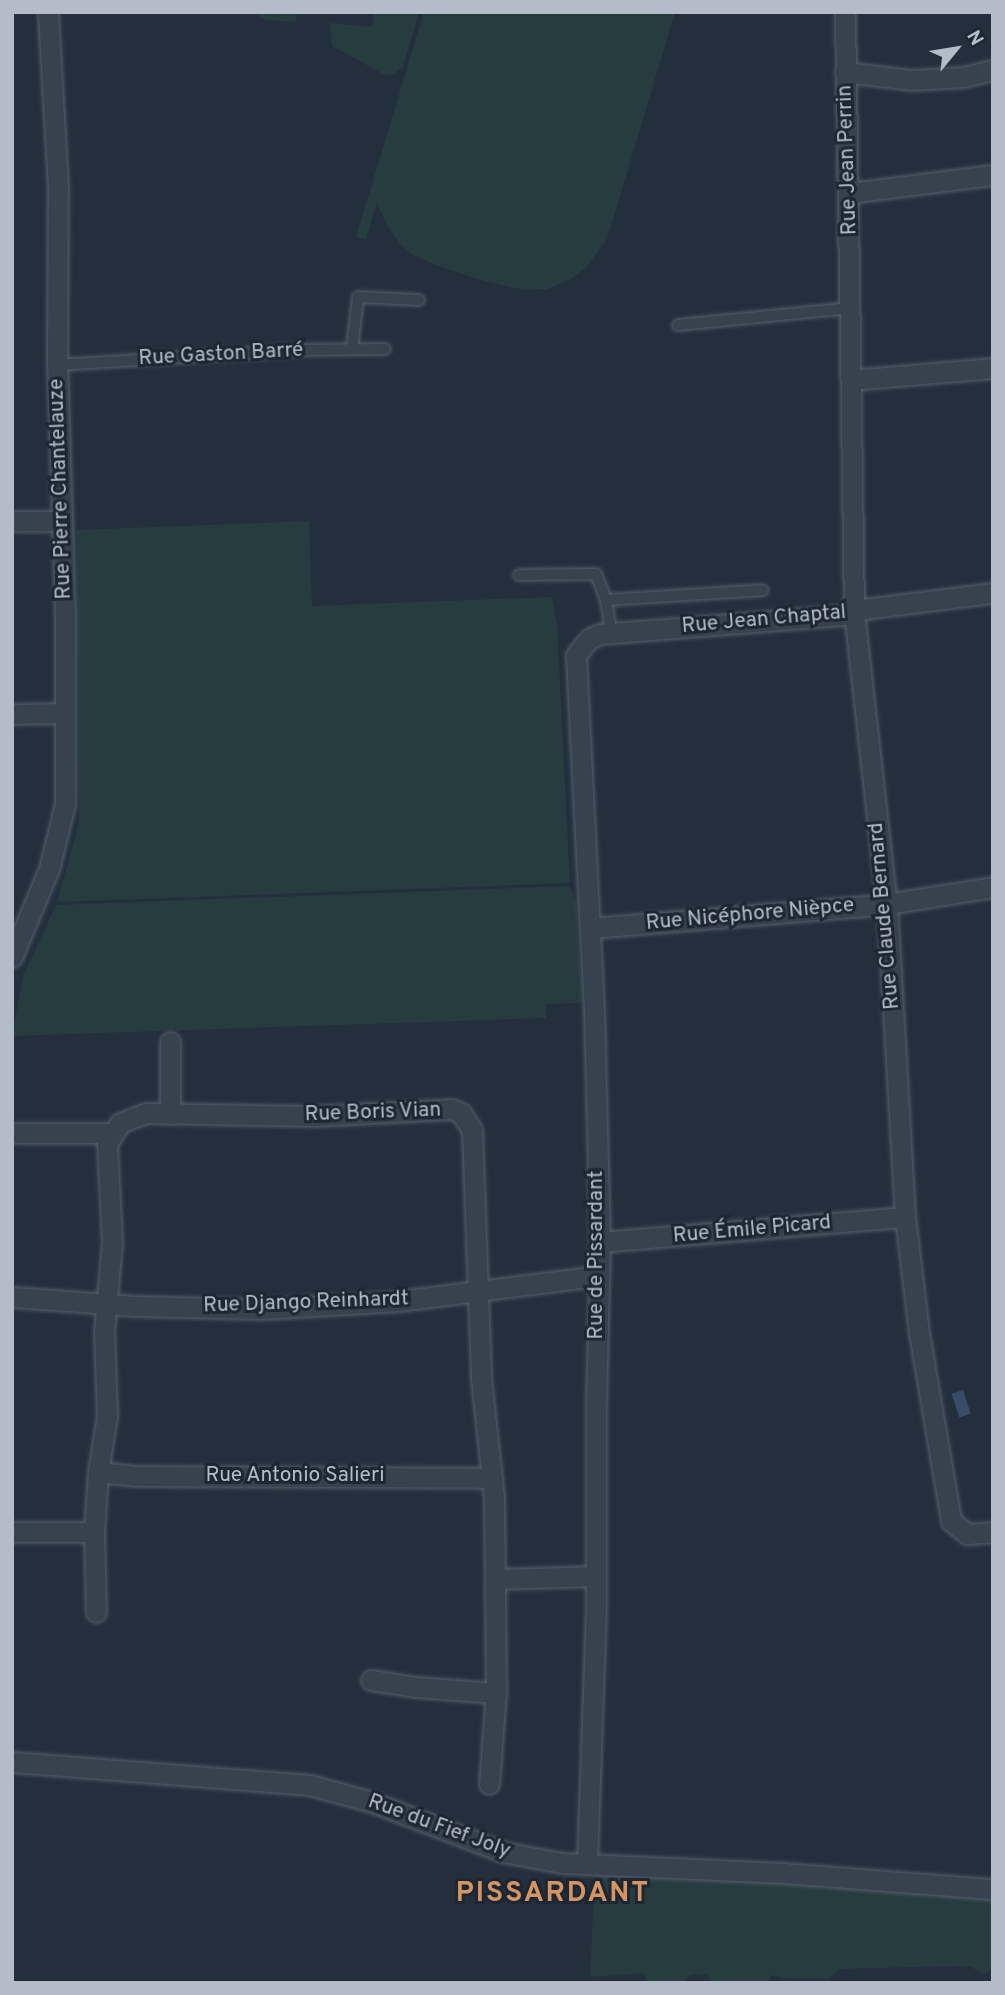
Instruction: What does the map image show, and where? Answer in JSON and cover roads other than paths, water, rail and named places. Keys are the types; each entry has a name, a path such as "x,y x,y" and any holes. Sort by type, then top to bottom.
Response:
{"street":[{"name":"Rue Pierre Chantelauze","path":"12,957 58,841 65,804 65,614 57,365 58,187 48,12"},
{"name":"Rue Jean Perrin","path":"845,12 852,308"},
{"path":"845,72 911,80 964,77 993,70"},
{"path":"850,193 993,176"},
{"name":"Rue Claude Bernard","path":"852,308 854,612 887,904 905,1217 919,1333 951,1521 967,1534 993,1532"},
{"path":"851,380 993,368"},
{"path":"12,521 62,521"},
{"name":"Rue Jean Chaptal","path":"580,646 599,634 844,615 993,593"},
{"name":"Rue de Pissardant","path":"580,646 575,665 591,928 600,1242 596,1576 587,1864"},
{"path":"12,713 64,713"},
{"name":"Rue Nicéphore Nièpce","path":"591,928 887,904 993,887"},
{"path":"170,1042 170,1114"},
{"name":"Rue Boris Vian","path":"111,1133 132,1115 315,1116 451,1109 461,1113 472,1130 476,1290"},
{"path":"16,1133 111,1133 106,1155 112,1242 106,1304 107,1416 98,1472 94,1532 96,1612"},
{"name":"Rue Émile Picard","path":"600,1242 905,1217"},
{"name":"Rue Django Reinhardt","path":"12,1297 106,1304 262,1309 399,1301 598,1276"},
{"path":"476,1290 481,1378 492,1478 497,1579 496,1693 489,1784"},
{"name":"Rue Antonio Salieri","path":"98,1472 134,1476 492,1478"},
{"path":"12,1532 94,1532"},
{"path":"497,1579 596,1576"},
{"path":"370,1680 416,1687 496,1693"},
{"name":"Rue du Fief Joly","path":"12,1762 310,1785 372,1802 503,1852 550,1861 783,1873 993,1889"}],"lane":[{"path":"352,349 358,297 419,300"},
{"path":"678,325 852,308"},
{"name":"Rue Gaston Barré","path":"57,365 384,349"},
{"path":"519,575 596,574 606,600 611,633"},
{"path":"606,600 762,590"}],"water":[{"path":"963,1390 971,1414 959,1417 952,1394"}],"district":[{"name":"PISSARDANT","path":"553,1894"}]}
